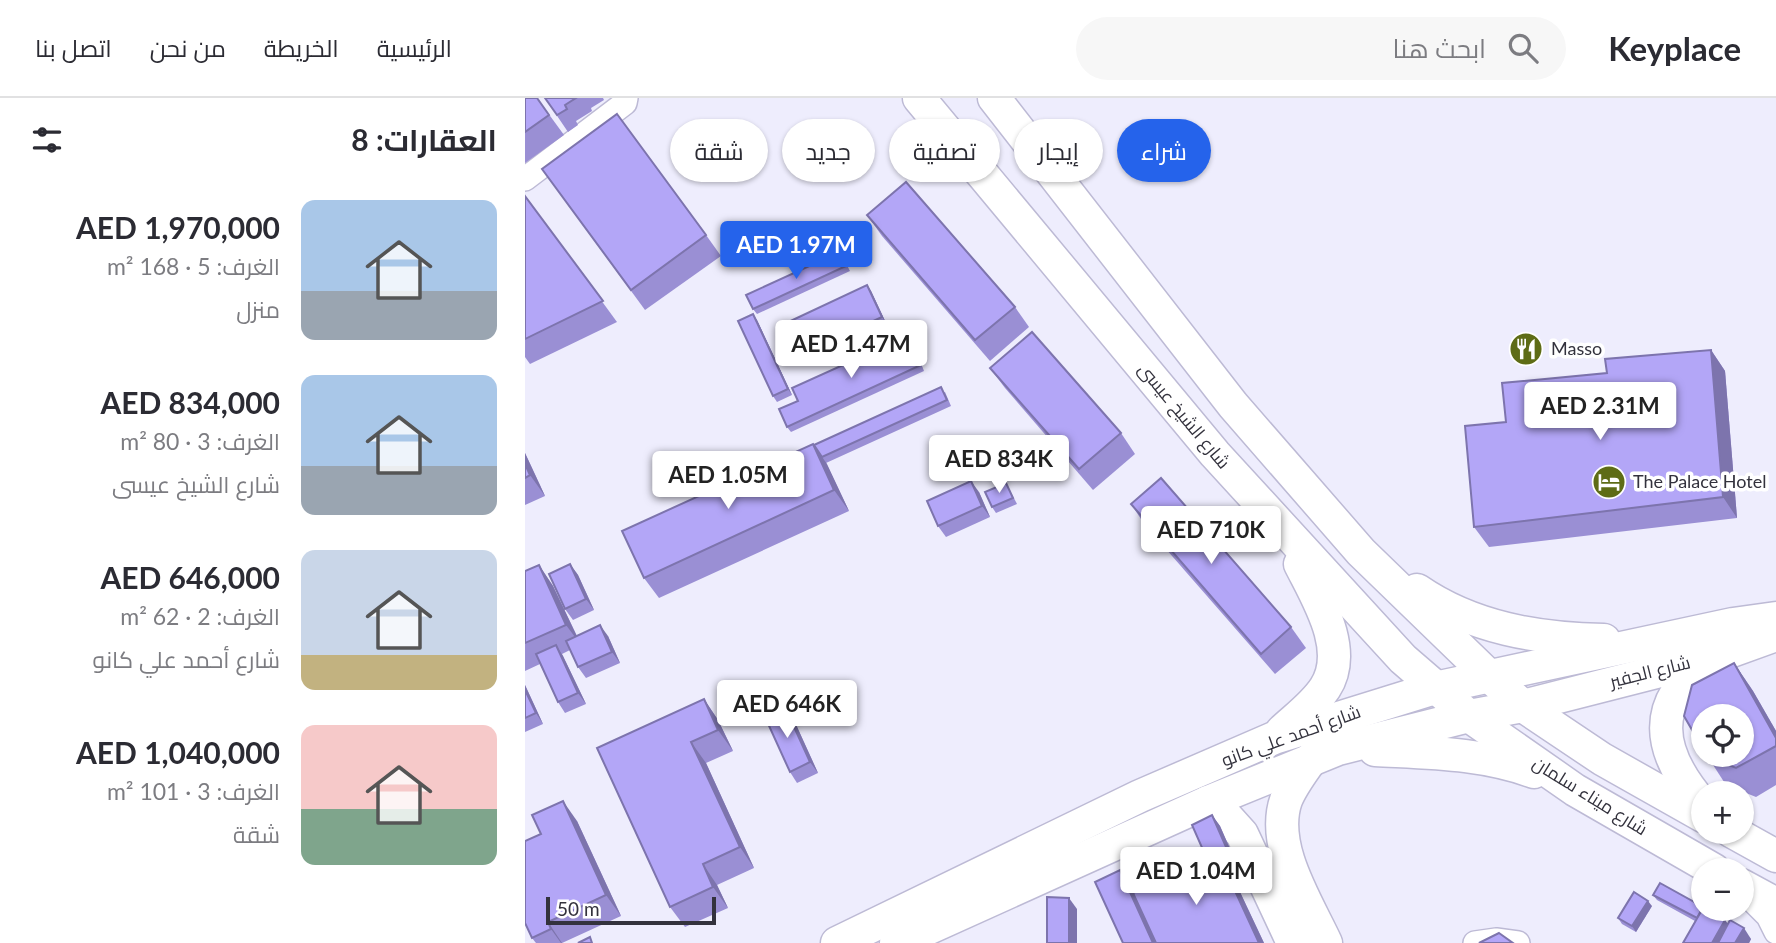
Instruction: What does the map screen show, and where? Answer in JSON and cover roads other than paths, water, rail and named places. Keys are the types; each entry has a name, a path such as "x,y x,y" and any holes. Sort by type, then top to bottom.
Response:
{"main road":[{"name":"شارع الشيخ عيسى","path":"919,98 1215,454 1403,659 1469,716"},
{"path":"994,98 1234,405 1361,552 1523,706 1602,759 1691,809"},
{"path":"1274,738 1316,700 1327,686 1333,669 1329,629 1321,606 1280,526"},
{"path":"1361,552 1447,607 1505,629 1579,640 1654,641"},
{"name":"شارع أحمد علي كانو","path":"896,943 1053,855 1185,775 1274,738 1435,688 1733,624 1776,618"},
{"name":"شارع الجفير","path":"1523,706 1715,657 1776,635"},
{"path":"1691,791 1675,766 1667,738 1667,713 1679,688 1697,669 1715,657"},
{"name":"شارع أحمد علي كانو","path":"837,943 1053,855 1208,802 1325,753 1469,716 1523,706"},
{"name":"شارع ميناء سلمان","path":"1469,716 1574,790 1693,858"},
{"path":"1327,943 1283,845 1283,813 1287,799 1325,753 1466,755 1520,767 1574,790"},
{"path":"1208,802 1224,814 1242,834 1293,943"},
{"path":"1754,844 1776,856"},
{"path":"1754,892 1776,904"}],"street":[{"path":"525,179 626,101"},
{"path":"1754,903 1768,916 1776,932"},
{"path":"1475,943 1496,940 1518,943"}],"place":[{"name":"Masso","path":"1526,349"},
{"name":"The Palace Hotel","path":"1609,482"}]}
